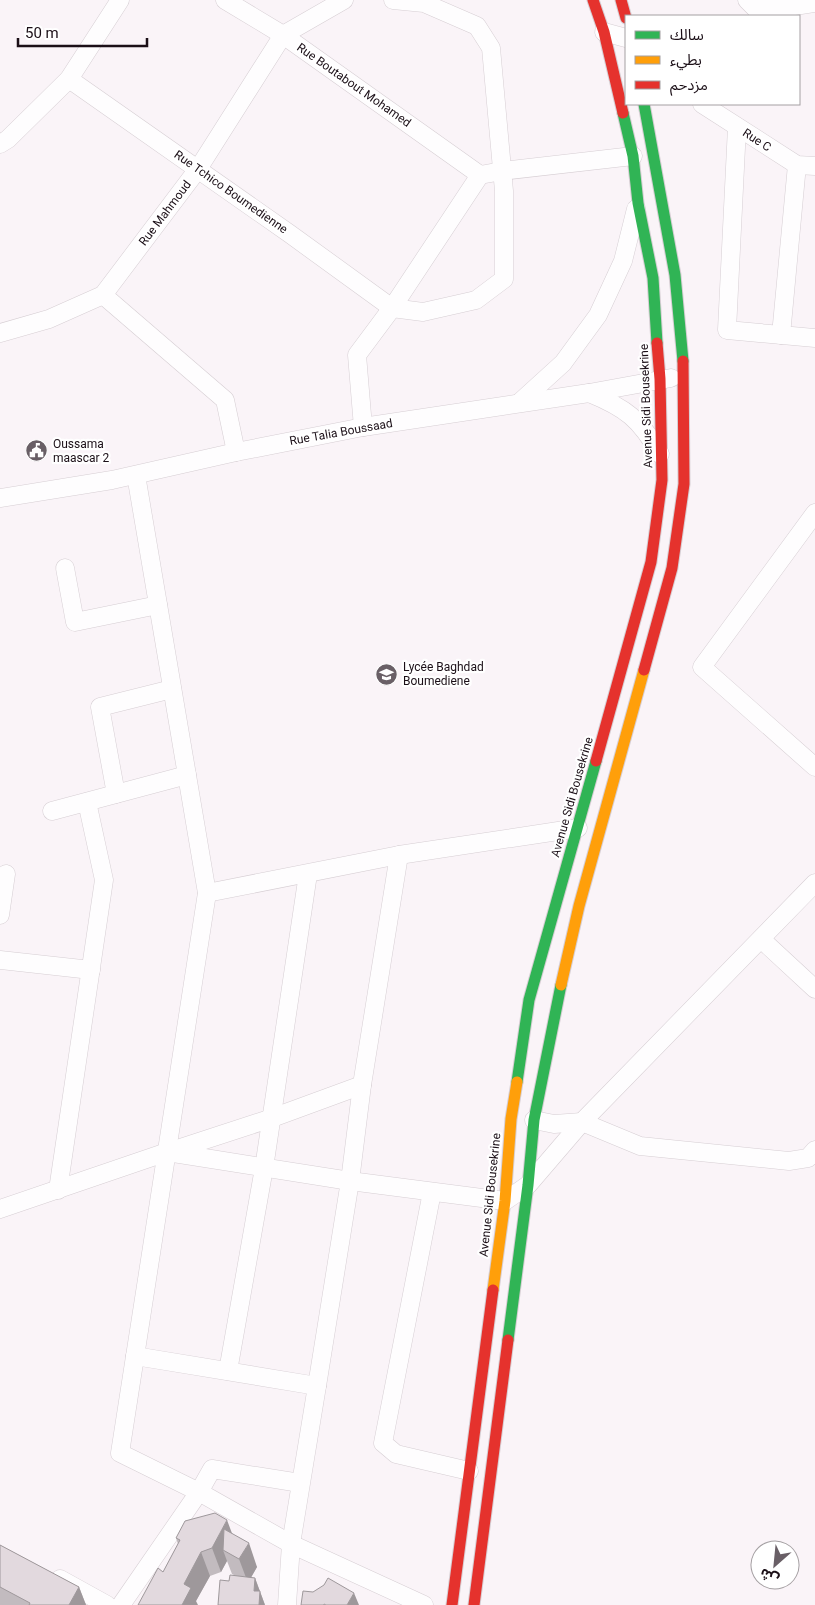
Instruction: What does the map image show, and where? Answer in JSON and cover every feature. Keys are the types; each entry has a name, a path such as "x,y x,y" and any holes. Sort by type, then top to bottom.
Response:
{"main road":[{"name":"Avenue Sidi Bousekrine","path":"452,1605 505,1201 511,1119 529,1000 651,562 662,480 660,380 653,278 638,203 633,156 604,32 593,0"},
{"path":"621,0 625,15"},
{"path":"474,1605 528,1185 534,1120 556,1004 579,906 672,568 684,484 684,375 675,275 644,105"}],"street":[{"path":"0,144 8,139 69,79 120,0"},
{"name":"Rue Boutabout Mohamed","path":"225,0 283,35 480,175"},
{"path":"283,35 344,0"},
{"path":"392,308 424,312 476,300 504,279 504,191 490,48 477,26 424,3 393,0"},
{"path":"747,0 756,9 815,3"},
{"path":"604,32 625,38"},
{"name":"Rue Mahmoud","path":"0,333 49,319 103,294 198,169 283,35"},
{"name":"Rue Tchico Boumedienne","path":"69,79 392,308"},
{"name":"Rue C","path":"704,105 797,165 815,166"},
{"path":"737,126 727,330 815,338"},
{"path":"363,427 357,355 392,308 480,175 633,156"},
{"path":"781,335 797,165"},
{"path":"520,403 563,363 598,315 623,261 638,203"},
{"path":"103,294 225,400 236,452"},
{"name":"Rue Talia Boussaad","path":"0,498 112,480 236,452 363,427 589,393 684,375"},
{"path":"589,393 612,402 632,416 649,434 662,456"},
{"path":"136,475 207,893 120,1453 199,1492 290,1544 424,1605"},
{"path":"815,513 702,667 815,767"},
{"path":"65,568 75,622 158,605"},
{"path":"116,794 100,707 172,689"},
{"path":"52,811 187,775"},
{"path":"58,1190 104,880 87,802"},
{"path":"207,893 400,856 578,828"},
{"path":"287,1605 290,1544 350,1181 362,1085 400,856"},
{"path":"0,915 6,874"},
{"path":"228,1371 264,1168 308,874"},
{"path":"167,1152 350,1181 505,1201 528,1185 582,1122 815,883"},
{"path":"761,939 815,990"},
{"path":"0,960 91,970"},
{"path":"0,1209 272,1118 362,1085"},
{"path":"534,1120 554,1124 582,1122 640,1146 789,1161 808,1158 815,1150"},
{"path":"432,1192 383,1443 396,1454 469,1471"},
{"path":"136,1356 317,1386"},
{"path":"121,1605 199,1492 212,1469 300,1483"},
{"path":"50,1573 107,1605"}],"building":[{"path":"215,1513 227,1520 212,1548 201,1552 184,1584 191,1588 182,1605 138,1605 158,1568 163,1572 180,1540 176,1538 185,1521"},
{"path":"224,1529 249,1543 239,1559 223,1550"},
{"path":"0,1545 79,1587 69,1605 29,1605 30,1603 0,1587"},
{"path":"230,1575 255,1578 254,1591 260,1591 259,1605 218,1605 220,1580 229,1581"},
{"path":"328,1578 354,1593 347,1605 301,1605 303,1591 313,1592 324,1585"}],"traffic: fast":[{"path":"644,105 675,275 683,361"},
{"path":"623,113 633,156 638,203 653,278 657,343"},
{"path":"517,1082 529,1000 596,761"},
{"path":"508,1340 528,1185 534,1120 561,985"}],"traffic: slow":[{"path":"561,985 579,906 644,670"},
{"path":"493,1290 505,1201 511,1119 517,1082"}],"traffic: jam":[{"path":"593,0 604,32 623,113"},
{"path":"621,0 625,15"},
{"path":"596,761 651,562 662,480 660,379 657,343"},
{"path":"644,670 672,568 684,484 683,361"},
{"path":"452,1605 493,1290"},
{"path":"474,1605 508,1340"}],"place":[{"name":"Oussama maascar 2","path":"37,451"},
{"name":"Lycée Baghdad Boumediene","path":"387,674"}]}
